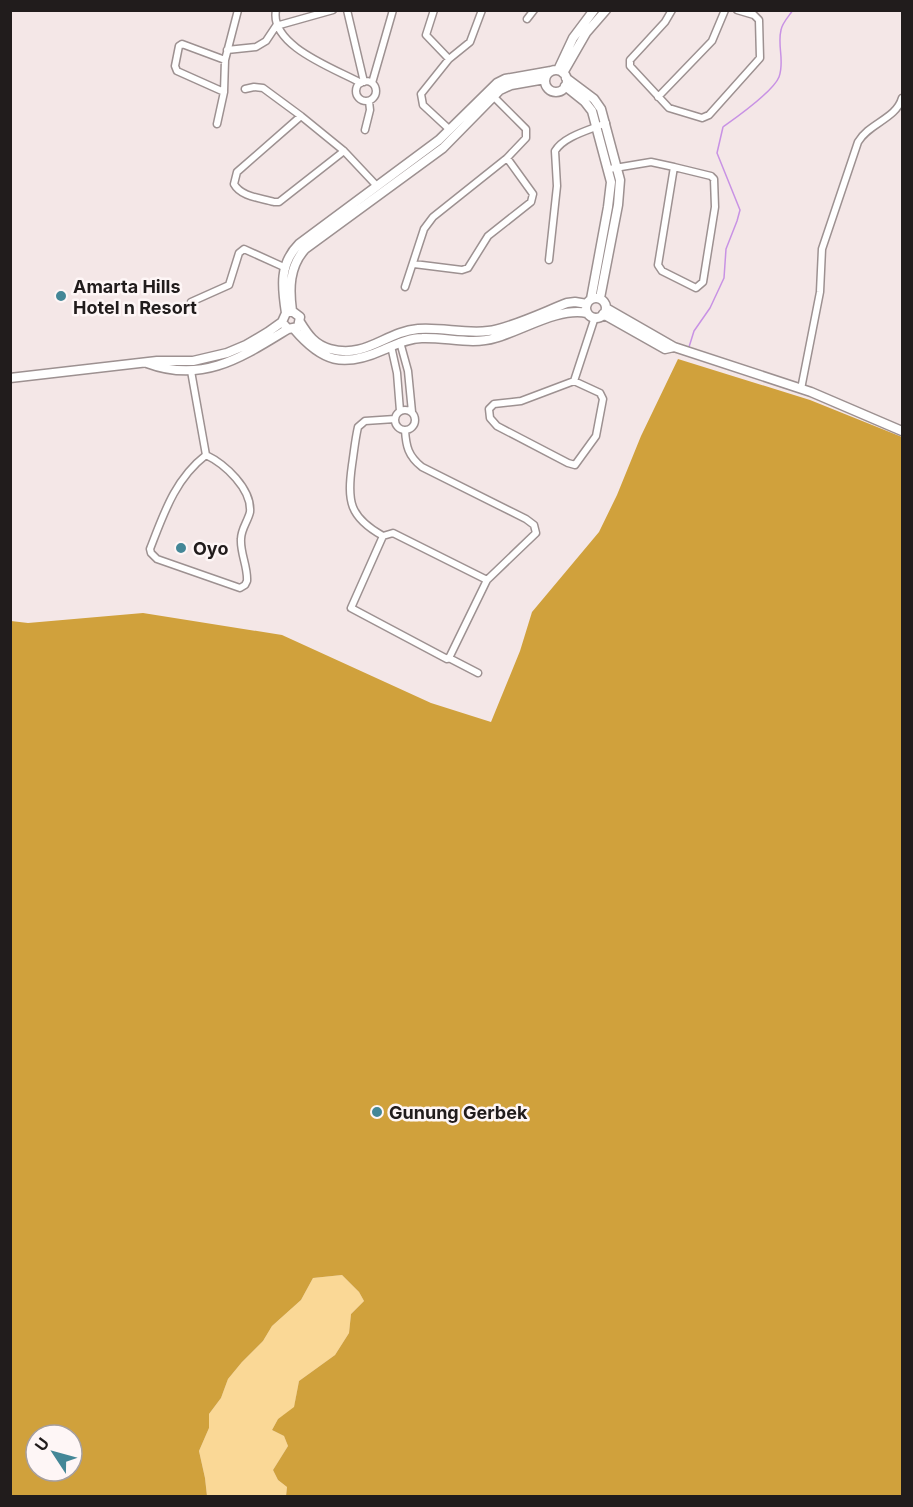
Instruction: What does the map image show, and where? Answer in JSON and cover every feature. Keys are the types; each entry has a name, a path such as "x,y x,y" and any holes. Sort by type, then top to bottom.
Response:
{"street":[{"path":"217,124 224,92 225,60 238,10"},
{"path":"276,10 276,26 284,37 304,53 328,67 362,82 372,83 376,88 375,94 369,100 362,100 357,93 357,87 362,82"},
{"path":"227,50 261,45 276,26 333,10"},
{"path":"346,10 362,82"},
{"path":"372,83 393,10"},
{"path":"434,10 426,35 449,59"},
{"path":"450,130 423,105 421,99 424,90 449,59 470,42 482,10"},
{"path":"527,19 534,10"},
{"path":"546,80 546,85 553,91 558,91 573,38 594,10"},
{"path":"595,308 572,311 488,340 420,338 342,360 321,354 305,343 288,321 282,282 289,269 293,249 443,148 490,93 511,85 561,76 586,33 606,10"},
{"path":"672,10 630,60 630,66 658,98 674,111 702,118 706,117 759,62 761,53 759,20 753,15 737,10"},
{"path":"658,98 712,41 725,10"},
{"path":"224,92 177,71 175,66 179,46 182,44 225,60"},
{"path":"561,76 592,111 614,168"},
{"path":"346,213 376,185 432,146 505,79 561,76 594,99 606,123 614,168 595,308 574,381"},
{"path":"245,89 263,88 344,151 376,185"},
{"path":"405,287 424,229 433,217 507,158 524,141 526,129 490,93"},
{"path":"804,390 819,292 822,249 858,142 866,132 897,110 903,98"},
{"path":"365,130 370,110 369,100"},
{"path":"301,116 237,172 234,184 237,189 242,193 279,202 344,151"},
{"path":"549,260 557,186 555,151 571,138 606,123"},
{"path":"414,264 462,270 468,268 488,236 531,202 533,194 507,158"},
{"path":"614,168 651,162 674,167 711,176 714,179 715,207 703,282 696,288 662,271 658,265 674,167"},
{"path":"191,302 229,285 239,253 244,249 289,269"},
{"path":"10,378 146,363 202,370 224,365 288,321 300,317 300,322 307,334 320,345 359,355 406,331 420,329 493,330 575,302 595,308 676,348 804,390 903,431"},
{"path":"288,321 298,327 300,322"},
{"path":"395,419 399,428 405,430 411,428 415,423 408,371 400,342"},
{"path":"391,346 397,373 400,411 395,419"},
{"path":"160,364 207,359 248,349"},
{"path":"191,370 206,455"},
{"path":"574,381 603,397 596,436 575,465 497,426 490,418 489,409 494,404 521,401 574,381"},
{"path":"400,411 412,412"},
{"path":"383,536 362,521 352,505 348,490 359,424 365,421 395,419"},
{"path":"405,430 408,451 414,461 526,519 534,525 536,533 487,580 449,658"},
{"path":"206,455 219,462 231,474 249,502 249,516 241,538 247,581 245,585 236,587 157,559 151,553 150,549 168,503 184,477 206,455"},
{"path":"478,673 351,608 383,536 393,533 487,580"}],"shaded area":[{"path":"678,359 810,400 902,437 902,1496 286,1496 287,1487 278,1480 273,1470 288,1446 284,1436 272,1430 278,1419 294,1407 299,1381 335,1355 349,1333 351,1314 364,1301 359,1292 342,1275 313,1278 301,1300 272,1326 263,1341 228,1379 221,1398 209,1414 209,1428 199,1451 207,1496 11,1496 11,621 28,623 143,613 282,635 431,703 491,722 520,651 532,612 599,532 641,436"},
{"path":"342,1275 359,1292 364,1301 351,1314 349,1333 335,1355 299,1381 294,1408 278,1419 272,1430 284,1436 288,1446 273,1470 278,1480 287,1487 286,1496 207,1496 199,1451 209,1428 209,1414 221,1398 228,1379 263,1341 272,1326 301,1300 313,1278"}],"waterway":[{"path":"689,347 694,331 710,308 724,278 726,249 740,210 717,153 723,127 770,90 779,77 781,30 793,10"}],"place":[{"name":"Amarta Hills Hotel n Resort","path":"61,296"},
{"name":"Oyo","path":"181,548"},
{"name":"Gunung Gerbek","path":"377,1112"}]}
